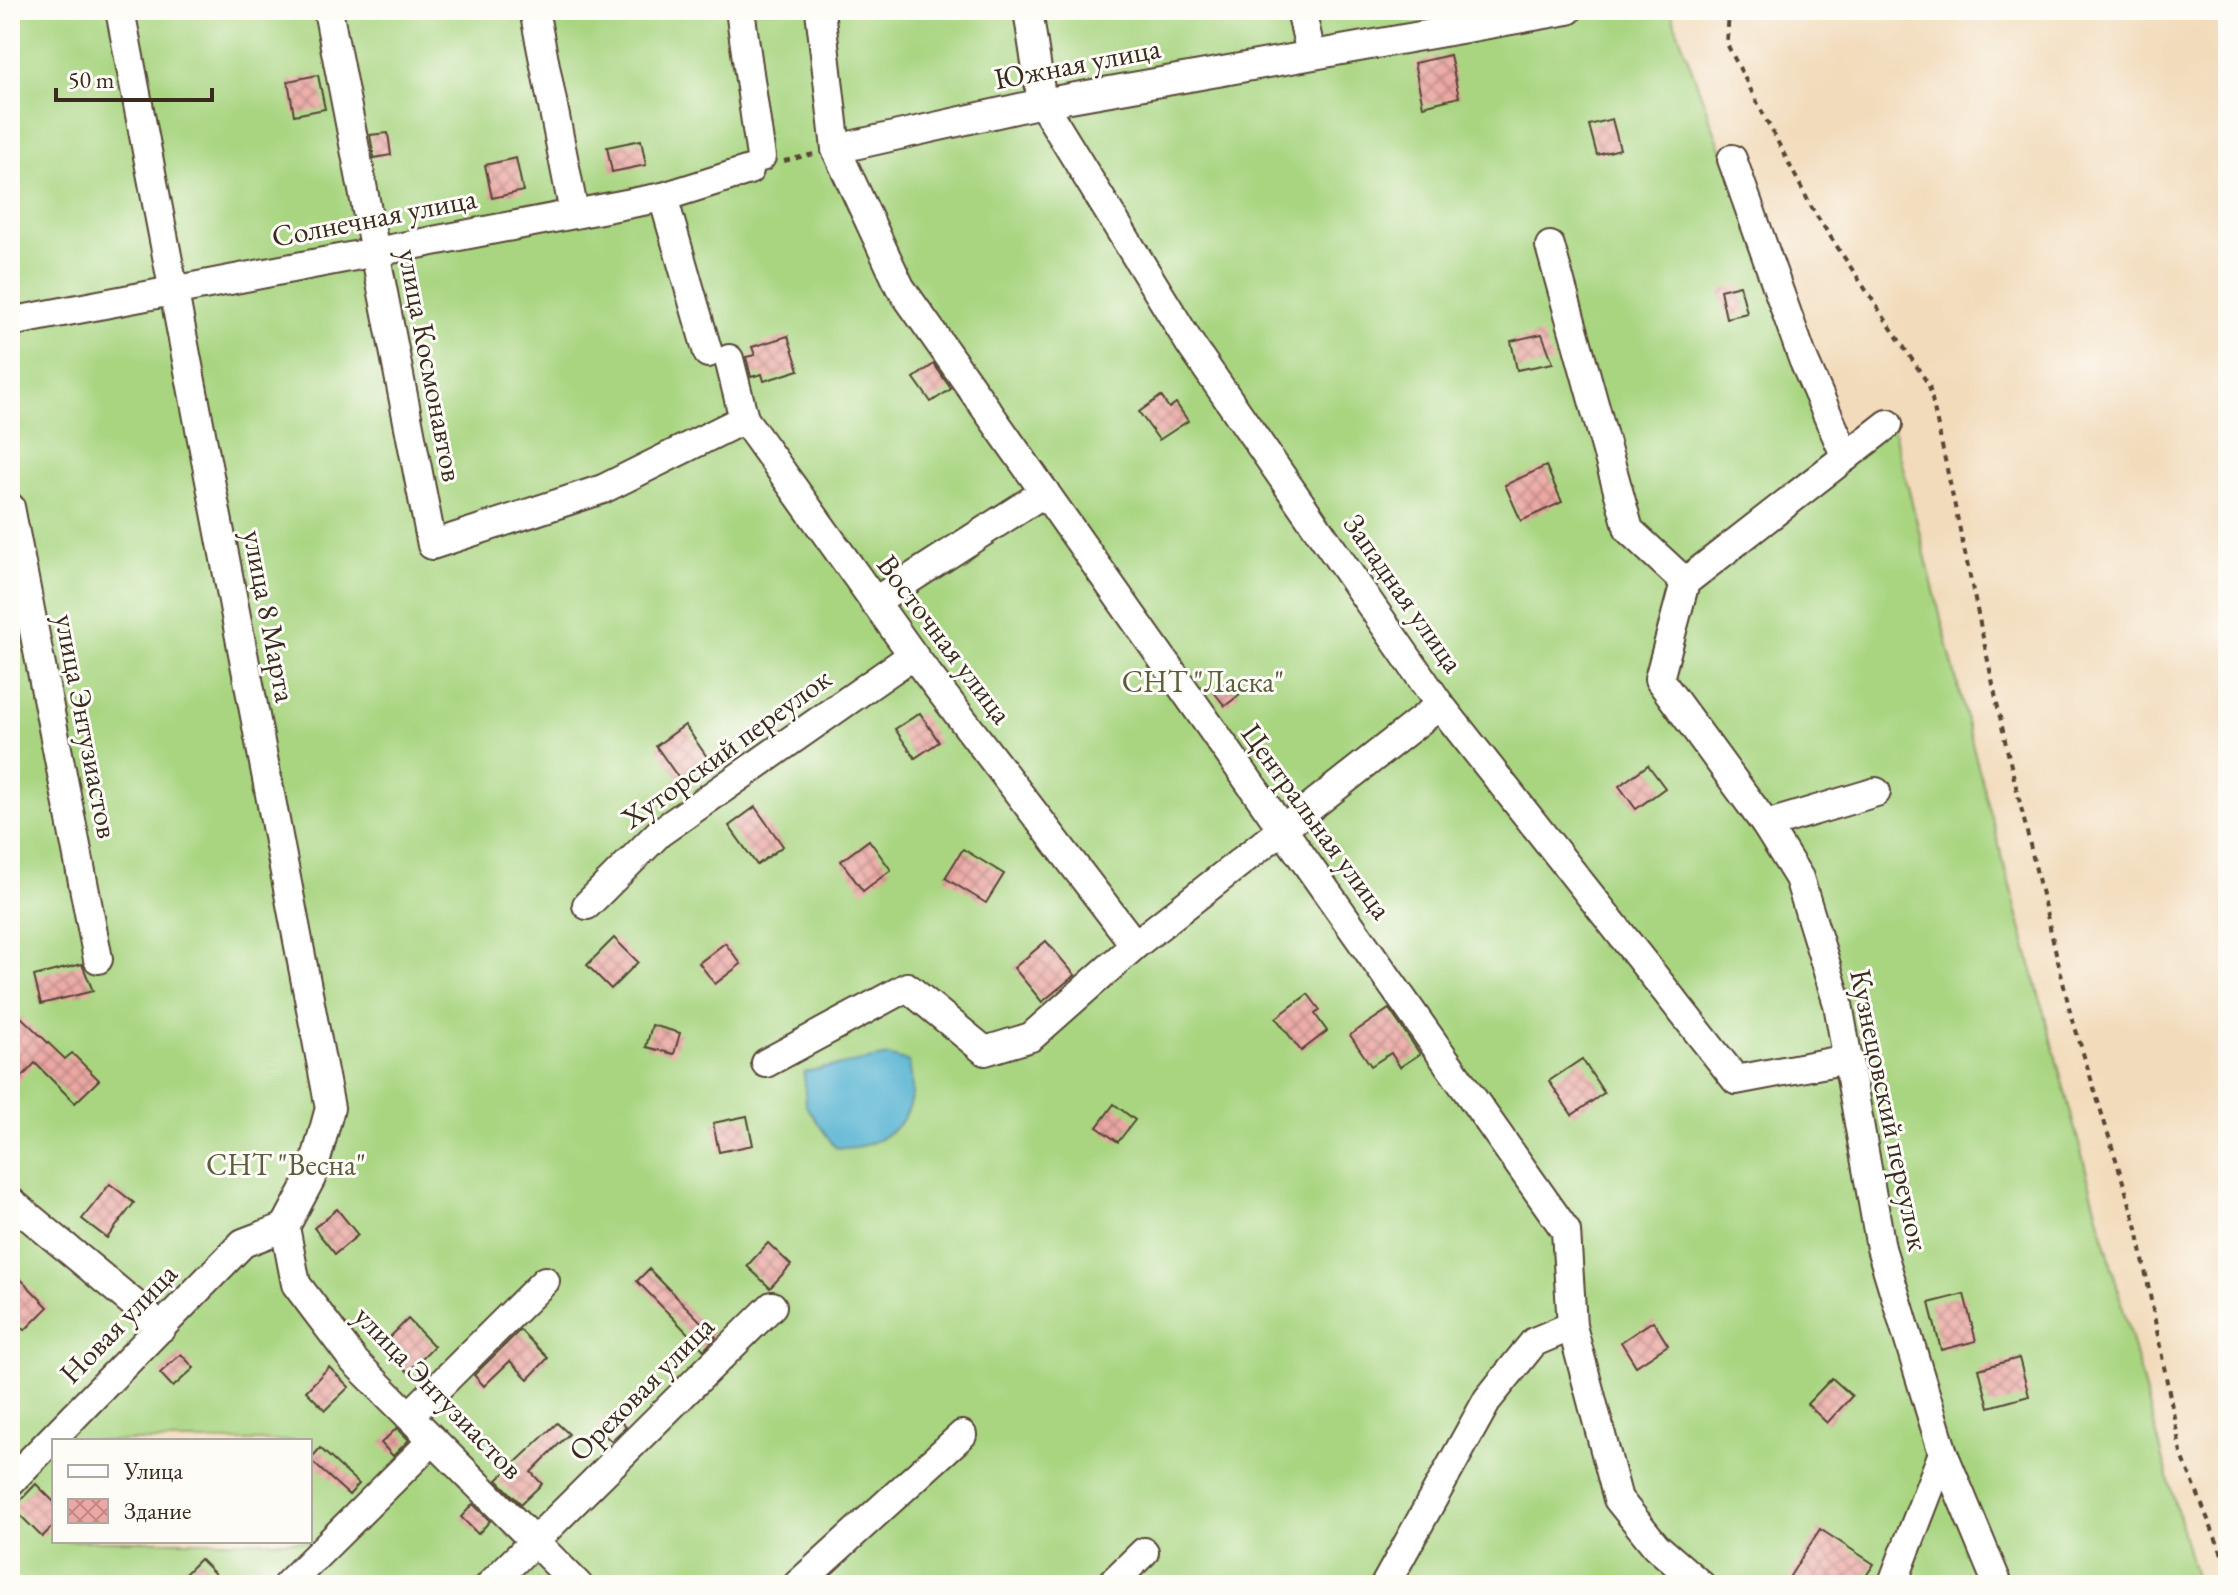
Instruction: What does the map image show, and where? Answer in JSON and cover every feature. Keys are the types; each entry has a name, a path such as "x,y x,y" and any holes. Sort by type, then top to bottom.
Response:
{"street":[{"name":"улица 8 Марта","path":"120,10 330,1108 311,1178 285,1227"},
{"name":"улица Космонавтов","path":"328,10 432,545 603,489 744,419"},
{"path":"534,10 574,213"},
{"path":"740,10 755,163"},
{"name":"Центральная улица","path":"820,10 836,149 900,287 1566,1231 1572,1326 1618,1499 1656,1546 1701,1585"},
{"name":"Западная улица","path":"1028,10 1042,103 1190,344 1440,705 1736,1080 1848,1059"},
{"path":"1301,10 1311,54"},
{"name":"Южная улица","path":"836,149 1042,103 1568,10"},
{"path":"1732,159 1803,359 1846,457"},
{"name":"Солнечная улица","path":"10,322 663,197 755,163"},
{"name":"Восточная улица","path":"663,197 744,419 913,655 1135,945"},
{"path":"1550,246 1629,530 1685,582 1888,424"},
{"path":"874,602 1045,492"},
{"name":"улица Энтузиастов","path":"10,507 98,959"},
{"name":"Кузнецовский переулок","path":"1685,582 1659,679 1766,825 1799,878 1838,1004 1881,1248 1943,1453 1998,1585"},
{"name":"Хуторский переулок","path":"587,905 659,833 913,655"},
{"path":"766,1063 907,987 985,1051 1031,1037 1135,945 1440,705"},
{"path":"1766,825 1876,792"},
{"path":"10,1201 162,1327"},
{"name":"Новая улица","path":"52,1439 243,1243 285,1227"},
{"name":"улица Энтузиастов","path":"285,1227 296,1284 354,1361 578,1585"},
{"path":"409,1416 545,1281"},
{"name":"Ореховая улица","path":"490,1585 772,1306"},
{"path":"1385,1585 1488,1399 1534,1342 1572,1326"},
{"path":"797,1585 962,1435"},
{"name":"Новая улица","path":"10,1482 52,1439"},
{"path":"287,1585 433,1440"},
{"path":"1892,1585 1943,1453"},
{"path":"1110,1585 1144,1552"}],"path":[{"path":"1729,10 1727,44 1814,212 1929,385 2006,745 2070,1011 2136,1224 2181,1453 2228,1569"},
{"path":"755,163 836,149"}],"green space":[{"name":"СНТ \"Ласка\"","path":"10,10 1670,10 1831,448 1890,415 1980,774 2197,1585 10,1585"}],"water":[{"path":"888,1056 909,1062 912,1095 903,1119 872,1142 847,1148 835,1147 806,1106 804,1072"}],"building":[{"path":"1450,55 1459,97 1423,106 1414,63"},
{"path":"318,75 325,109 294,115 288,81"},
{"path":"1612,119 1620,149 1597,155 1589,125"},
{"path":"388,133 391,155 374,158 370,135"},
{"path":"641,140 646,165 612,172 607,147"},
{"path":"516,158 523,191 492,198 485,165"},
{"path":"1740,285 1747,313 1726,318 1720,290"},
{"path":"1542,334 1553,363 1517,370 1511,341"},
{"path":"788,336 799,370 764,381 762,374 751,377 746,357 755,355 752,347"},
{"path":"934,364 951,389 931,402 914,378"},
{"path":"1161,396 1169,408 1176,403 1188,421 1159,440 1139,412"},
{"path":"1546,466 1562,502 1521,521 1505,485"},
{"path":"1227,680 1239,695 1225,706 1213,691"},
{"path":"920,713 939,742 915,758 895,729"},
{"path":"685,725 709,760 680,780 656,746"},
{"path":"1648,765 1665,788 1636,809 1619,786"},
{"path":"755,807 783,846 757,865 729,826"},
{"path":"869,840 891,870 863,891 841,861"},
{"path":"963,849 1004,874 986,903 945,878"},
{"path":"614,938 638,962 611,989 587,965"},
{"path":"1046,941 1075,975 1042,1002 1014,968"},
{"path":"725,943 741,964 715,984 699,963"},
{"path":"82,964 93,991 41,1004 34,976"},
{"path":"1308,994 1320,1010 1315,1014 1327,1031 1301,1051 1276,1018"},
{"path":"1389,1009 1420,1054 1400,1067 1391,1053 1371,1066 1350,1035"},
{"path":"21,1017 65,1059 72,1053 99,1080 75,1103 35,1063 10,1090 10,1028"},
{"path":"652,1025 680,1033 674,1054 646,1047"},
{"path":"1582,1059 1604,1093 1572,1115 1549,1081"},
{"path":"1114,1104 1135,1120 1118,1142 1097,1127"},
{"path":"747,1116 753,1145 719,1152 713,1123"},
{"path":"110,1184 134,1203 107,1238 82,1219"},
{"path":"337,1209 358,1235 335,1254 314,1228"},
{"path":"768,1243 791,1265 770,1288 747,1266"},
{"path":"10,1268 48,1307 25,1330 10,1315"},
{"path":"649,1269 716,1337 704,1350 637,1281"},
{"path":"1964,1294 1976,1341 1941,1350 1929,1303"},
{"path":"408,1319 434,1346 408,1372 382,1345"},
{"path":"1653,1321 1668,1345 1636,1366 1621,1342"},
{"path":"520,1330 548,1358 528,1379 510,1361 484,1386 474,1375"},
{"path":"181,1354 194,1368 173,1387 160,1373"},
{"path":"2019,1358 2029,1396 1989,1407 1979,1369"},
{"path":"329,1367 349,1387 325,1410 306,1391"},
{"path":"1832,1378 1852,1396 1827,1423 1807,1404"},
{"path":"611,1412 626,1427 611,1441 596,1427"},
{"path":"557,1423 569,1434 531,1472 542,1484 521,1504 497,1480"},
{"path":"397,1428 409,1440 393,1456 381,1443"},
{"path":"320,1448 359,1484 349,1495 312,1462"},
{"path":"36,1484 52,1500 52,1527 42,1537 13,1508"},
{"path":"473,1504 490,1521 478,1534 461,1517"},
{"path":"1820,1529 1874,1564 1860,1585 1803,1585 1790,1576"},
{"path":"200,1559 226,1585 174,1585"}],"park label":[{"name":"СНТ \"Весна\"","path":"286,1164"}]}
